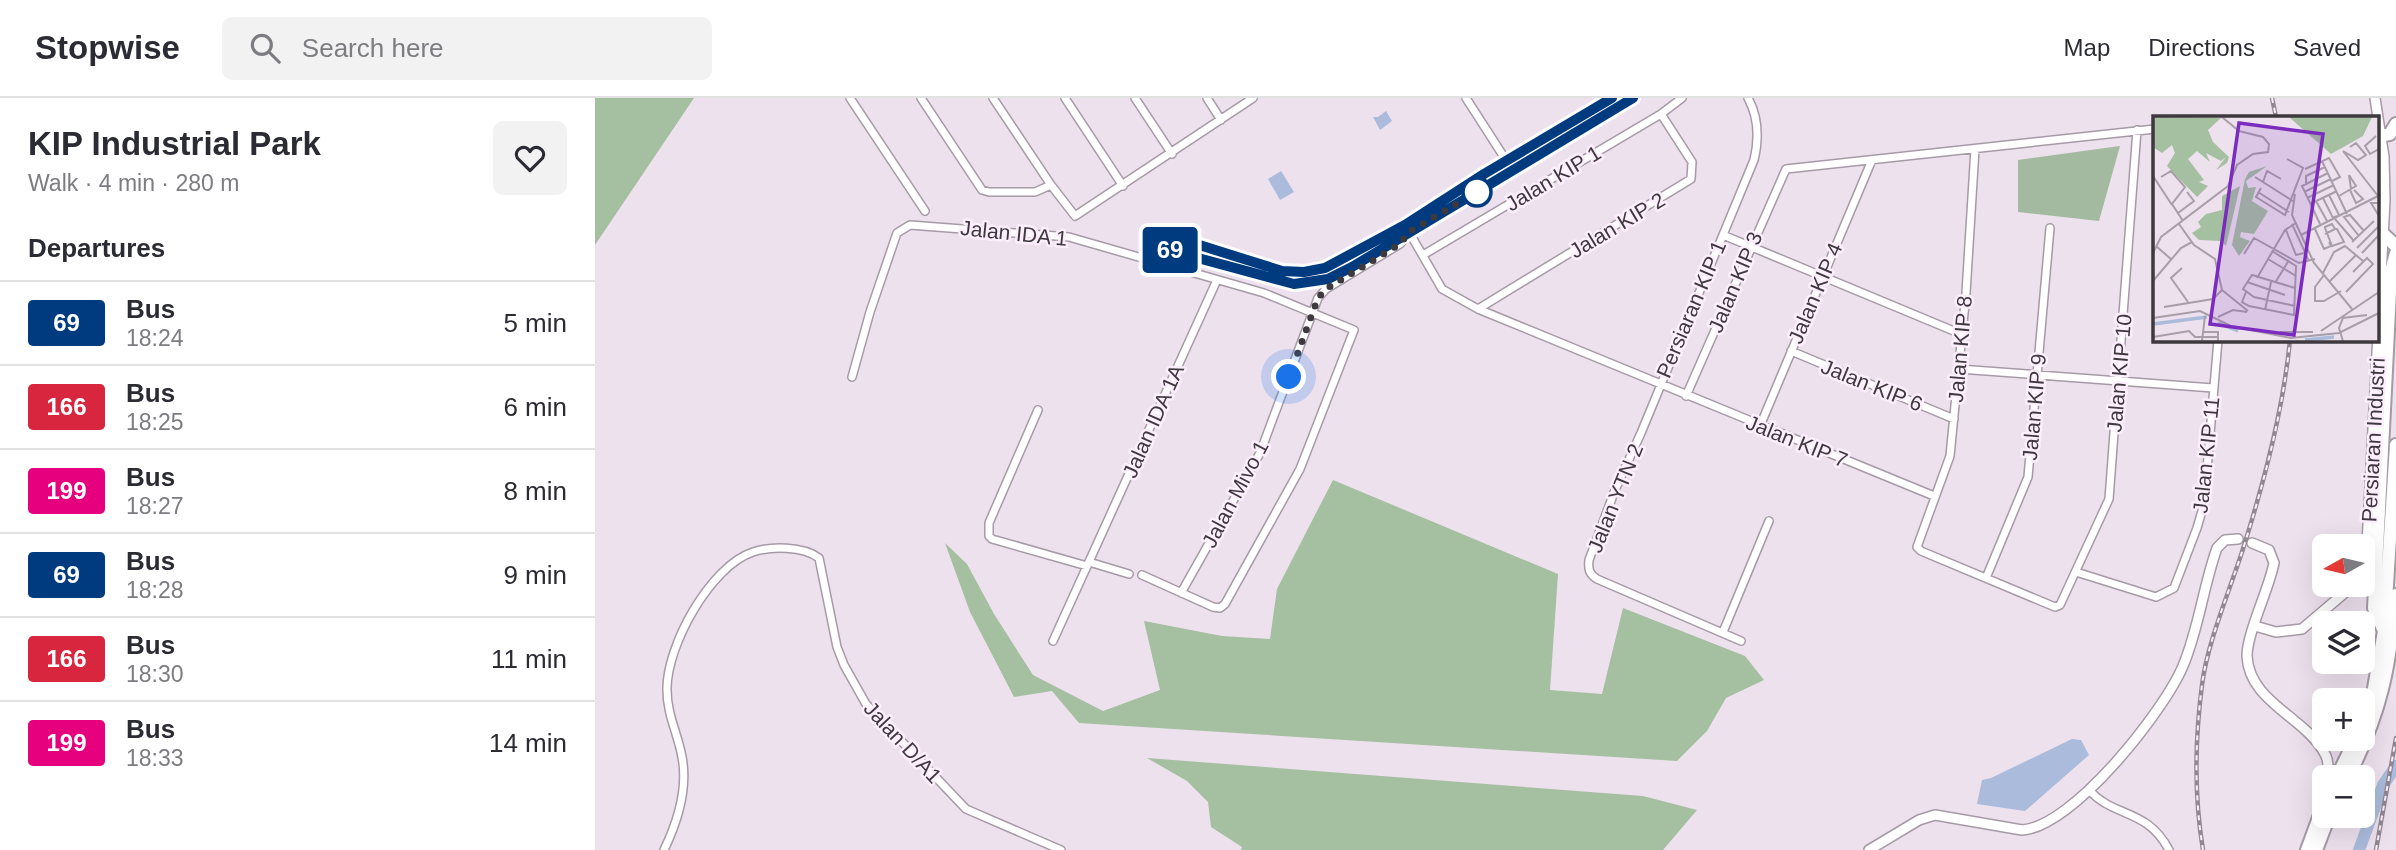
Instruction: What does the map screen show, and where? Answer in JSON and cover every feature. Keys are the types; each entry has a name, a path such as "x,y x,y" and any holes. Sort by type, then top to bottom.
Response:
{"highway":[{"path":"2381,136 2390,134 2396,124"},
{"path":"2382,233 2396,246"},
{"path":"2383,631 2374,608 2391,271 2396,253"},
{"path":"2374,688 2383,631 2396,445"},
{"path":"2354,765 2382,695 2389,666 2396,595"},
{"path":"2307,850 2315,828"},
{"path":"2316,850 2324,828"}],"street":[{"path":"850,98 925,211"},
{"path":"921,98 982,190 1035,192 1051,185"},
{"path":"993,98 1072,215 1078,216 1253,98"},
{"path":"1065,98 1123,186"},
{"path":"1135,98 1172,154"},
{"path":"1207,98 1221,120"},
{"path":"1465,98 1513,171"},
{"path":"1161,248 1279,281 1294,284 1318,281 1352,267 1506,160 1612,98"},
{"path":"1156,262 1168,238 1174,237 1282,271 1317,271 1407,228 1513,171 1633,98"},
{"name":"Jalan KIP 1","path":"1423,255 1661,114 1682,98"},
{"name":"Persiaran KIP 1","path":"1407,228 1442,289 1478,309 1660,386 1756,149 1758,133 1748,98"},
{"name":"Persiaran Industri","path":"2375,98 2378,116"},
{"name":"Jalan KIP 2","path":"1478,309 1691,179 1692,162 1661,114"},
{"name":"Persiaran Industri","path":"2379,123 2385,189 2379,295"},
{"path":"1873,160 2153,129"},
{"name":"Jalan KIP 10","path":"1986,578 2053,607 2059,606 2109,499 2137,130"},
{"name":"Jalan KIP 8","path":"1975,149 1950,456 1934,496 1918,550 1986,578"},
{"name":"Jalan KIP 3","path":"1686,396 1786,169 1873,160"},
{"name":"Jalan KIP 4","path":"1760,426 1873,160"},
{"name":"Jalan IDA 1","path":"852,377 870,312 897,233 905,226 1069,237 1264,293 1354,330 1300,469 1225,604 1216,608 1181,593"},
{"name":"Jalan Mivo 1","path":"1181,593 1260,453 1318,298 1326,289 1400,244 1407,228"},
{"name":"Jalan KIP 9","path":"1986,578 2028,477 2050,228"},
{"path":"1723,235 1961,334"},
{"path":"1317,271 1318,281"},
{"name":"Jalan IDA 1A","path":"1053,641 1217,280"},
{"name":"Jalan KIP 11","path":"2076,572 2156,597 2174,588 2204,504 2218,341"},
{"name":"Persiaran Industri","path":"2367,534 2377,341"},
{"name":"Jalan KIP 6","path":"1791,351 1954,419"},
{"path":"1959,369 2213,388"},
{"name":"Jalan KIP 7","path":"1660,386 1934,496"},
{"name":"Jalan YTN 2","path":"1660,386 1615,490 1588,568 1591,575 1597,579 1741,641"},
{"path":"1038,410 987,528 989,536 992,539 1129,574"},
{"path":"1723,632 1769,521"},
{"path":"1868,850 1919,820 1935,815 2022,830 2033,828 2050,820 2089,790 2136,741 2175,681 2182,669 2197,625 2217,548 2222,541 2238,539"},
{"path":"2252,543 2269,550 2274,562 2247,656 2252,676 2282,711 2312,737"},
{"name":"Jalan D/A1","path":"664,850 680,802 684,779 682,757 668,714 668,671 677,646 688,621 721,572 742,556 763,548 777,547 815,555 821,564 837,647 866,704 966,809 1061,850"},
{"path":"1142,575 1181,593"},
{"path":"2255,626 2276,632 2302,629 2340,597"},
{"path":"2089,790 2098,800 2148,824 2158,833 2169,850"}],"green space":[{"path":"595,98 694,98 595,245"},
{"path":"2120,146 2099,221 2018,212 2018,160"},
{"path":"1333,480 1558,574 1550,690 1602,694 1623,608 1745,656 1764,680 1726,698 1707,731 1677,761 1079,723 1052,691 1014,697 970,612 945,543 967,564 994,614 1033,675 1103,711 1160,690 1144,621 1222,636 1270,639 1277,589"},
{"path":"1147,758 1643,796 1697,810 1663,850 1241,850 1242,847 1211,827 1208,802 1187,781"}],"water":[{"path":"1386,111 1392,121 1380,130 1373,117"},
{"path":"1281,171 1294,192 1280,200 1268,179"},
{"path":"2072,739 2081,740 2089,755 2025,811 1977,804 1982,780"}],"waterway":[{"path":"2359,850 2383,785 2396,766"}],"railway":[{"path":"2272,98 2276,116"},
{"path":"2203,850 2197,768 2202,685 2213,635 2265,474 2278,421 2290,341"},
{"path":"2376,850 2396,738"}],"bus line":[{"name":"69","path":"1612,98 1484,174 1405,225 1338,263 1317,271 1282,271 1174,237 1168,238 1161,248 1294,284 1328,279 1633,98"}],"route":[{"path":"1289,377 1318,298 1326,289 1400,244 1409,232 1477,192"}]}
